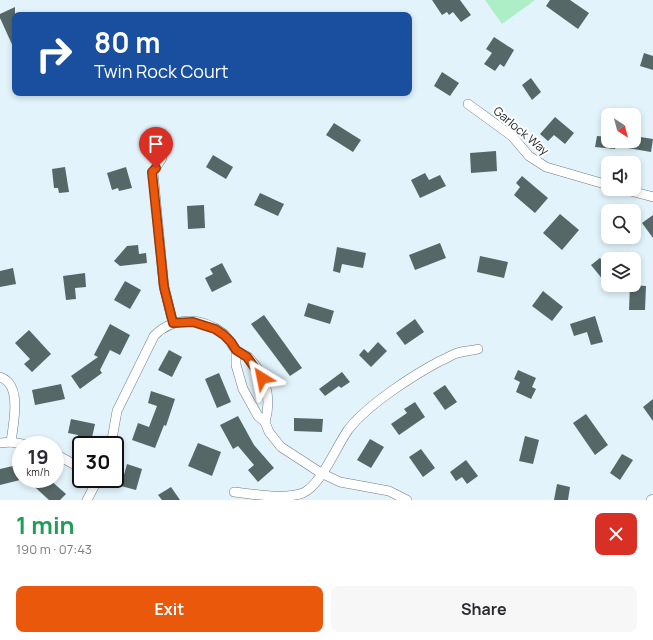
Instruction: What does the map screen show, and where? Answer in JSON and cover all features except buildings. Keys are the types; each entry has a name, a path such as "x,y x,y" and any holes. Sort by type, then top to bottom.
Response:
{"street":[{"name":"Garlock Way","path":"468,104 512,136 529,156 546,167 601,183"},
{"path":"162,158 152,172 164,287 173,323"},
{"path":"641,194 653,197"},
{"path":"112,436 116,411 154,336 161,329 173,323 193,322 215,329 224,335 236,350 247,357 262,378 268,391 268,412 265,422"},
{"path":"234,492 282,498 292,497 308,490 321,474 348,430 375,404 432,365 457,353 478,349"},
{"path":"236,350 236,365 243,389 258,416 265,422 269,432 281,447 321,474 345,484 389,491 407,500"},
{"path":"0,377 8,382 13,389 14,399 11,442 0,443"},
{"path":"87,500 93,488"}],"green space":[{"path":"485,0 535,0 502,24"}],"route":[{"path":"156,168 152,172 164,287 173,323 193,322 204,324 215,329 231,342 236,350 247,357 262,378"}]}
